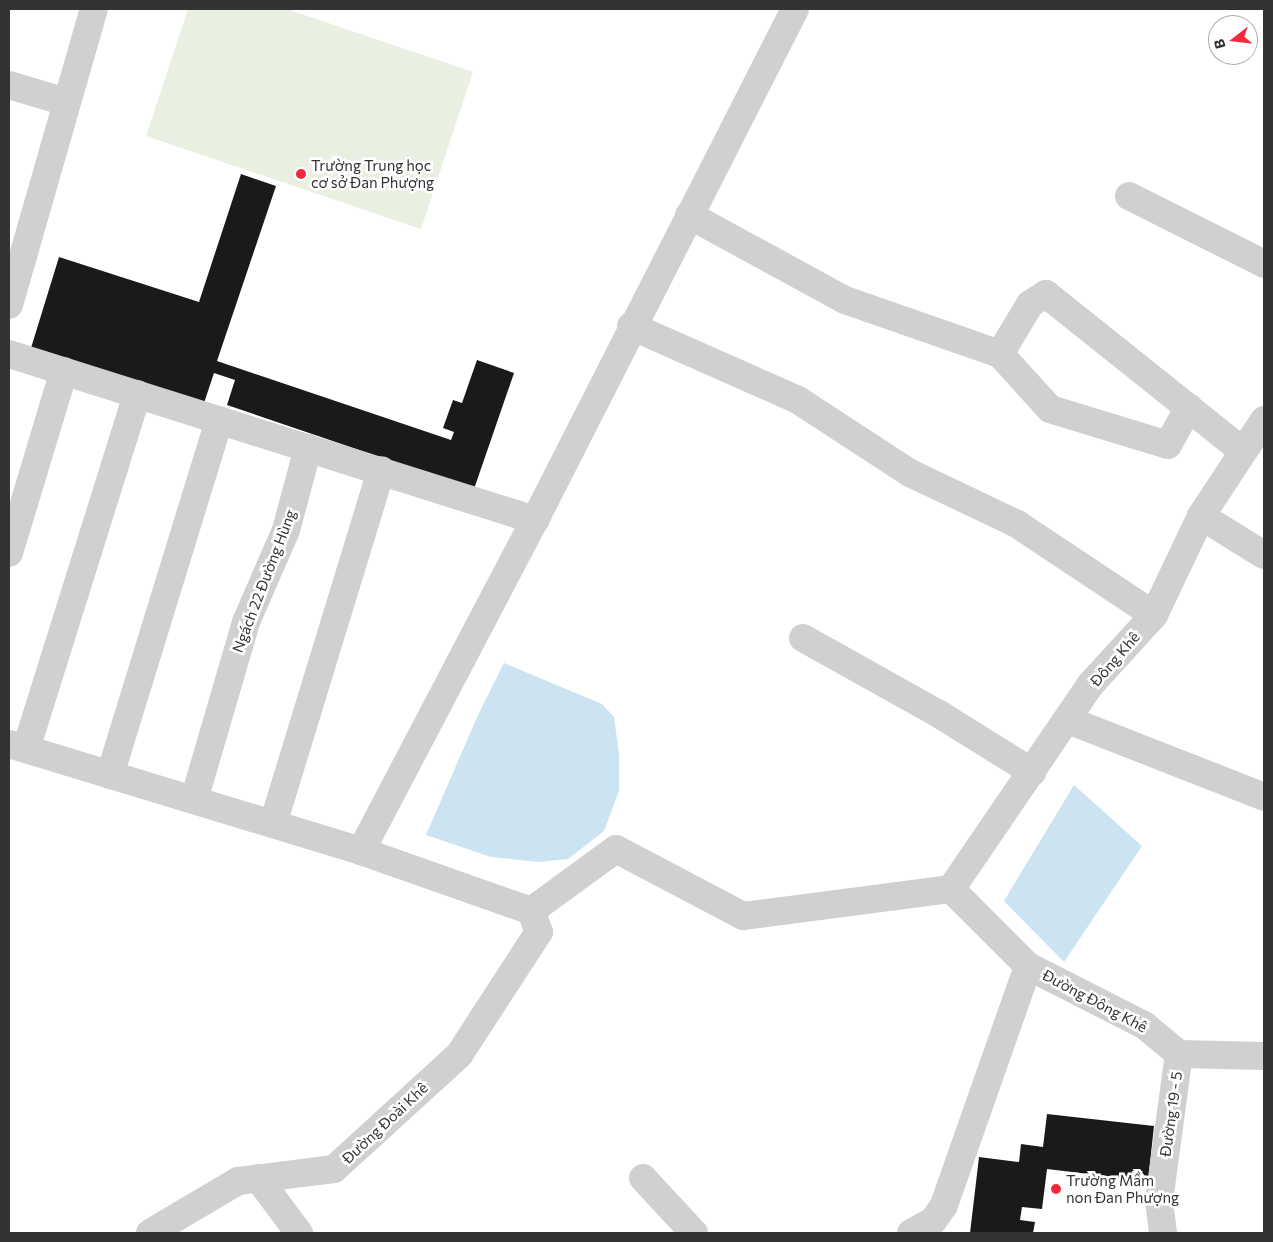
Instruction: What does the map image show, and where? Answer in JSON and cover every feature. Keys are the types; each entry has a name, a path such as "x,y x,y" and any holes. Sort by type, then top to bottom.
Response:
{"street":[{"path":"9,305 17,241 66,102 94,9"},
{"path":"361,851 535,520 631,326 795,9"},
{"path":"9,85 66,102"},
{"path":"1129,196 1264,264"},
{"path":"688,215 845,300 1000,354 1050,409 1111,430 1168,445 1189,407"},
{"path":"1000,354 1030,304 1046,294 1244,451"},
{"path":"631,326 798,400 910,473 1017,524 1154,615"},
{"path":"9,354 535,520"},
{"path":"9,553 64,371"},
{"path":"137,394 74,588 18,747 361,851 531,911 616,849 743,916 951,889"},
{"path":"110,775 219,420"},
{"name":"Đông Khê","path":"951,889 1091,684 1154,615 1201,516 1264,420"},
{"name":"Ngách 22 Đường Hùng","path":"194,800 246,622 286,530 308,448"},
{"path":"273,824 381,470"},
{"path":"1201,516 1264,555"},
{"path":"803,638 939,714 1032,772"},
{"path":"1068,720 1264,797"},
{"name":"Đường Đông Khê","path":"951,889 1028,966 1144,1025 1179,1054"},
{"name":"Đường Đoài Khê","path":"150,1233 238,1180 334,1169 459,1055 539,932 531,911"},
{"path":"911,1233 933,1221 944,1205 1028,966"},
{"path":"1179,1054 1264,1056"},
{"name":"Đường 19 - 5","path":"1163,1233 1159,1201 1179,1054"},
{"path":"258,1178 299,1233"},
{"path":"643,1178 694,1233"}],"green space":[{"path":"188,9 287,9 473,72 421,229 146,136"}],"water":[{"path":"504,663 602,704 614,717 619,754 619,791 604,831 568,859 539,862 491,857 426,835 478,715"},
{"path":"1074,785 1142,846 1064,962 1004,901"}],"building":[{"path":"241,174 276,186 217,361 451,440 454,432 443,428 453,400 462,403 477,360 514,373 474,489 227,405 235,380 214,373 204,403 31,348 59,257 199,302"},
{"path":"1047,1114 1154,1126 1148,1181 1047,1169 1042,1209 1022,1207 1020,1220 1035,1222 1033,1233 970,1233 979,1157 1019,1162 1021,1144 1043,1147"}],"place":[{"name":"Trường Trung học cơ sở Đan Phượng","path":"301,174"},
{"name":"Trường Mầm non Đan Phượng","path":"1056,1189"}]}
